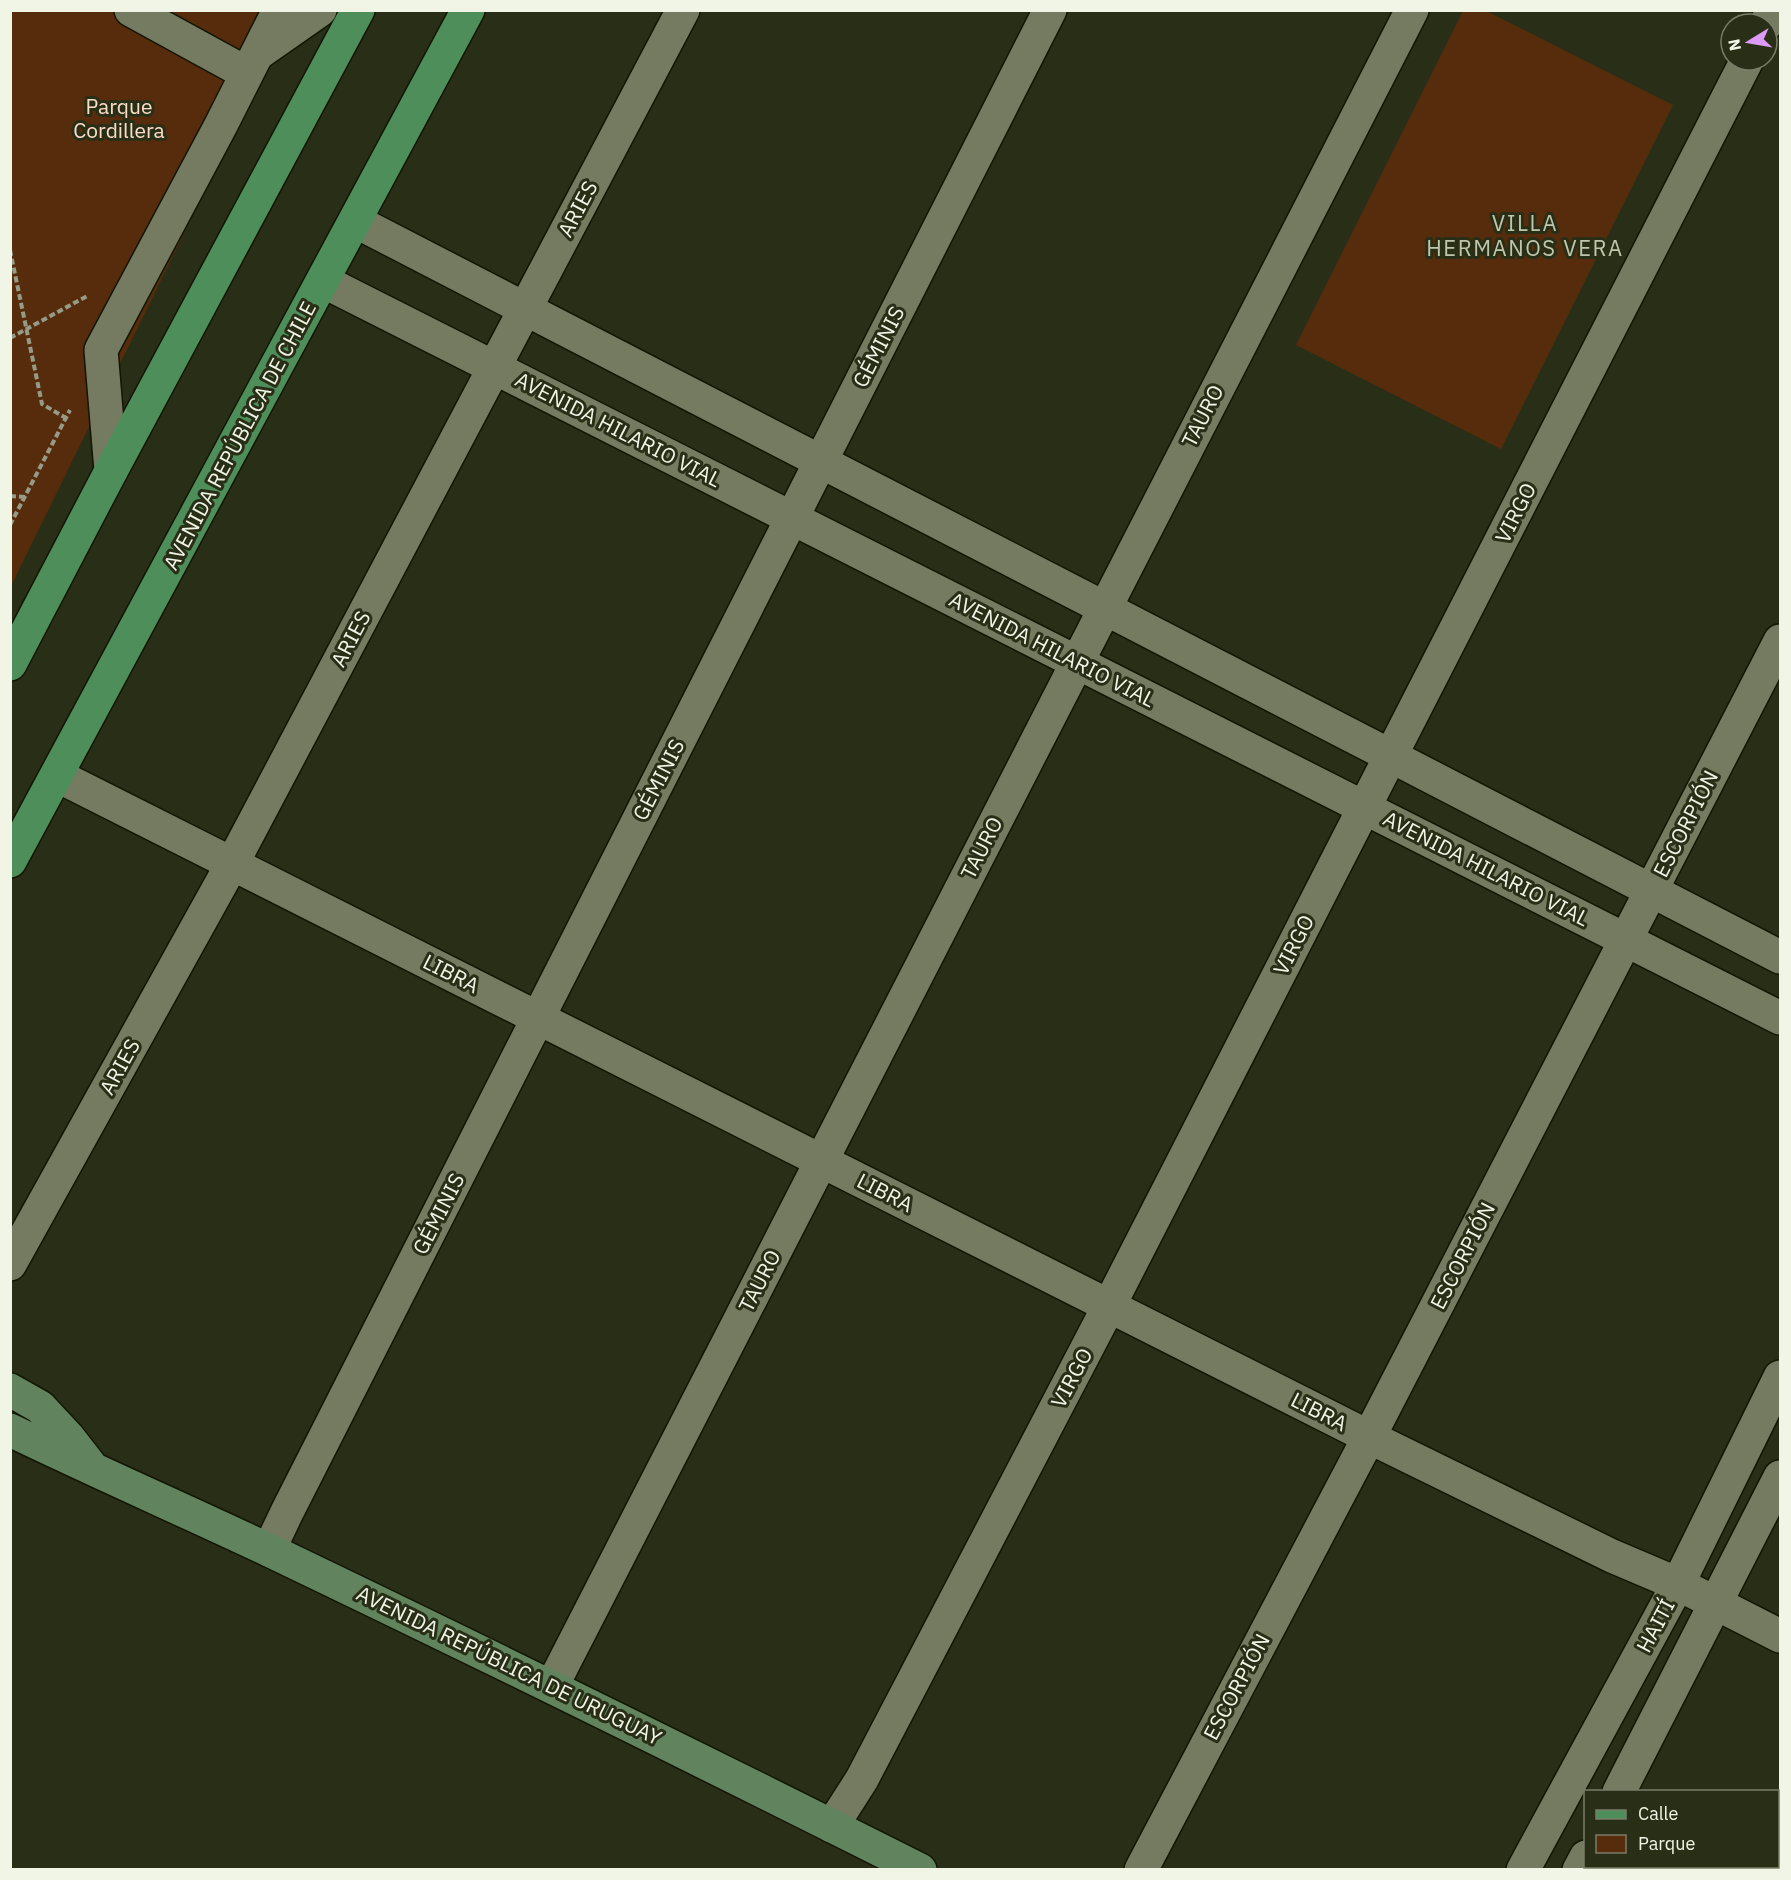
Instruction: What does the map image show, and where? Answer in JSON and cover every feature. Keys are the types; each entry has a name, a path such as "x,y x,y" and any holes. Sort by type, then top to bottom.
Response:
{"main road":[{"path":"10,664 358,10"},
{"name":"AVENIDA REPÚBLICA DE CHILE","path":"10,861 58,776 468,10"},
{"name":"AVENIDA REPÚBLICA DE URUGUAY","path":"10,1390 40,1407 68,1437 93,1471"},
{"name":"AVENIDA REPÚBLICA DE URUGUAY","path":"10,1430 93,1471 269,1550 552,1686 920,1869"}],"street":[{"path":"131,10 251,64"},
{"path":"111,471 101,350 221,125 279,10"},
{"path":"251,64 320,10"},
{"name":"ARIES","path":"10,1263 232,864 683,10"},
{"name":"GÉMINIS","path":"269,1550 1050,10"},
{"name":"TAURO","path":"552,1686 1412,10"},
{"name":"VIRGO","path":"832,1826 862,1779 1109,1306 1741,72"},
{"path":"355,221 1780,957"},
{"name":"AVENIDA HILARIO VIAL","path":"323,281 1780,1018"},
{"name":"ESCORPIÓN","path":"1141,1869 1369,1437 1780,641"},
{"name":"LIBRA","path":"58,776 1369,1437 1612,1556 1678,1584 1780,1636"},
{"name":"HAITÍ","path":"1523,1869 1678,1584 1780,1377"},
{"name":"HAITÍ","path":"1620,1790 1780,1477"}],"path":[{"path":"10,250 42,404 66,418"},
{"path":"10,338 96,291"},
{"path":"10,525 71,408"},
{"path":"10,496 25,497"}],"green space":[{"name":"Parque Cordillera","path":"11,11 293,11 11,586"},
{"path":"1463,11 1486,11 1673,105 1501,449 1296,345"}],"district":[{"name":"VILLA HERMANOS VERA","path":"1525,236"}]}
